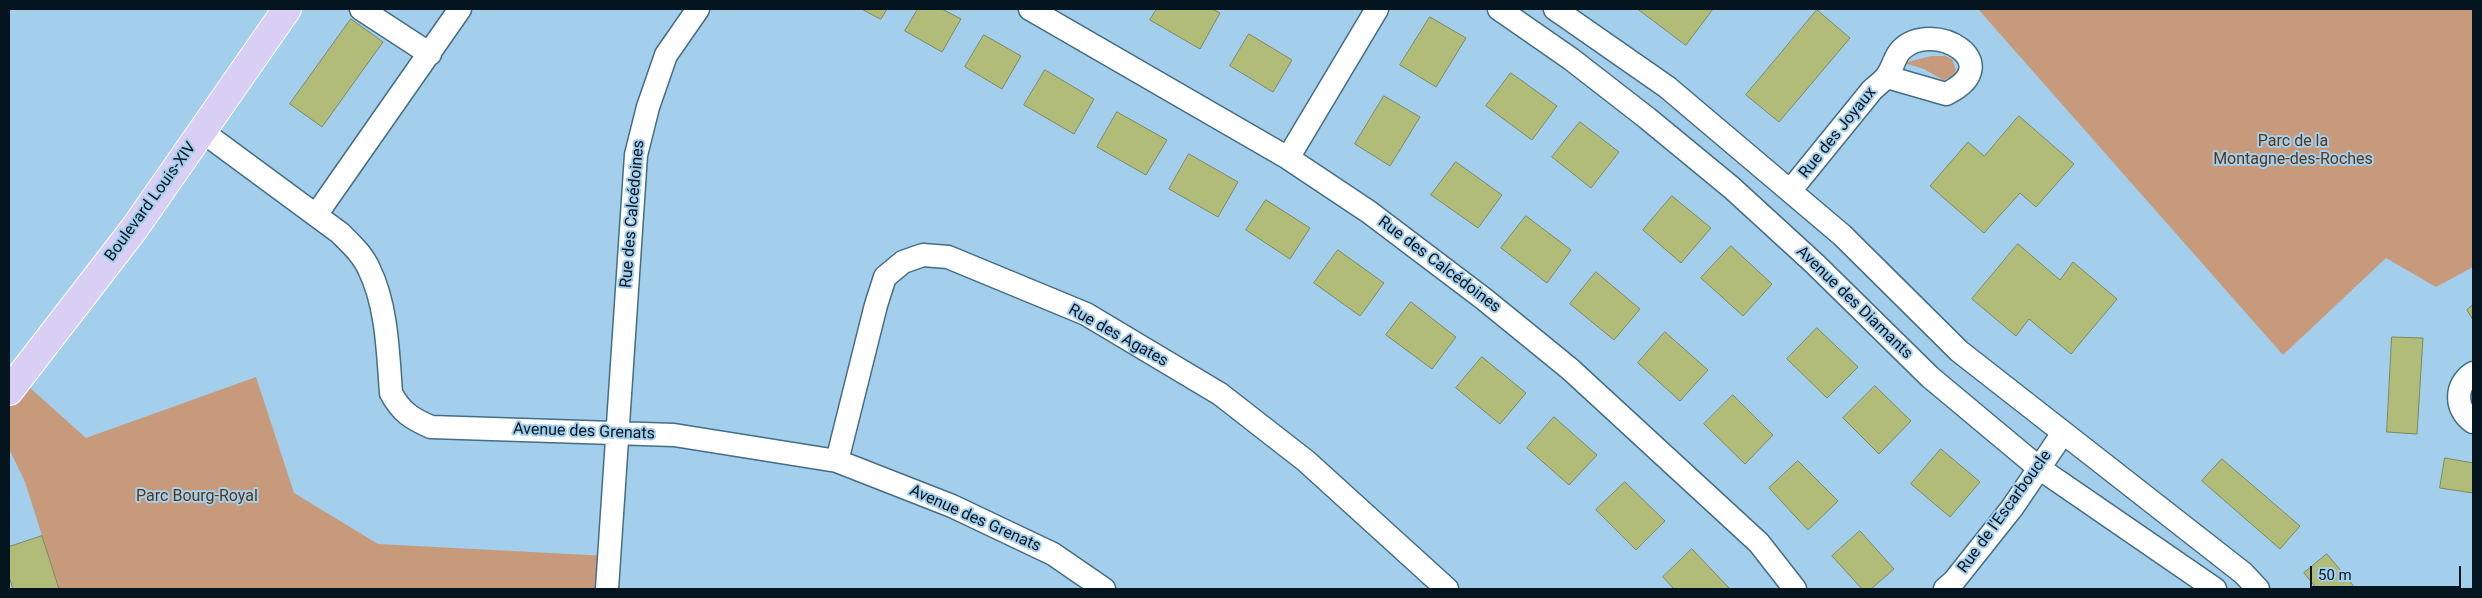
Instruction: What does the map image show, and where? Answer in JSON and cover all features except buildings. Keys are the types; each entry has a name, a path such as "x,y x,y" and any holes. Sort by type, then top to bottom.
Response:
{"main road":[{"name":"Boulevard Louis-XIV","path":"9,391 134,229 287,9"}],"street":[{"path":"361,9 430,54"},
{"path":"316,215 460,9"},
{"name":"Rue des Calcédoines","path":"616,433 636,155 648,107 666,55 698,9"},
{"name":"Rue des Calcédoines","path":"1030,9 1288,158 1369,212 1484,299 1570,369 1759,543 1795,589"},
{"path":"1288,158 1377,9"},
{"name":"Avenue des Diamants","path":"1499,9 1571,59 1732,188 1815,264 1930,377 2039,468 2215,589"},
{"path":"1555,9 1667,87 1842,235 1959,351 2243,573 2258,589"},
{"name":"Rue des Joyaux","path":"1790,191 1872,90 1887,77"},
{"name":"Avenue des Grenats","path":"203,132 340,233 356,250 369,268 379,292 391,393 399,408 413,420 431,427 674,435 837,461 952,506 1053,554 1104,589"},
{"name":"Rue des Agates","path":"837,461 876,305 885,277 903,262 923,255 948,258 1086,314 1220,394 1306,461 1447,589"},
{"path":"2473,373 2464,381 2458,399 2465,416 2473,422"},
{"path":"607,589 616,433"},
{"name":"Rue de l'Escarboucle","path":"1945,589 1954,581 2012,508 2063,433"}],"green space":[{"name":"Parc de la Montagne-des-Roches","path":"1978,9 2473,9 2473,267 2436,287 2386,258 2283,355"},
{"path":"1931,56 1945,56 1952,59 1956,70 1953,76 1943,80 1924,69 1904,63"},
{"name":"Parc Bourg-Royal","path":"256,377 294,493 378,544 608,556 607,589 59,589 25,482 9,449 9,391 19,378 86,438"}]}
